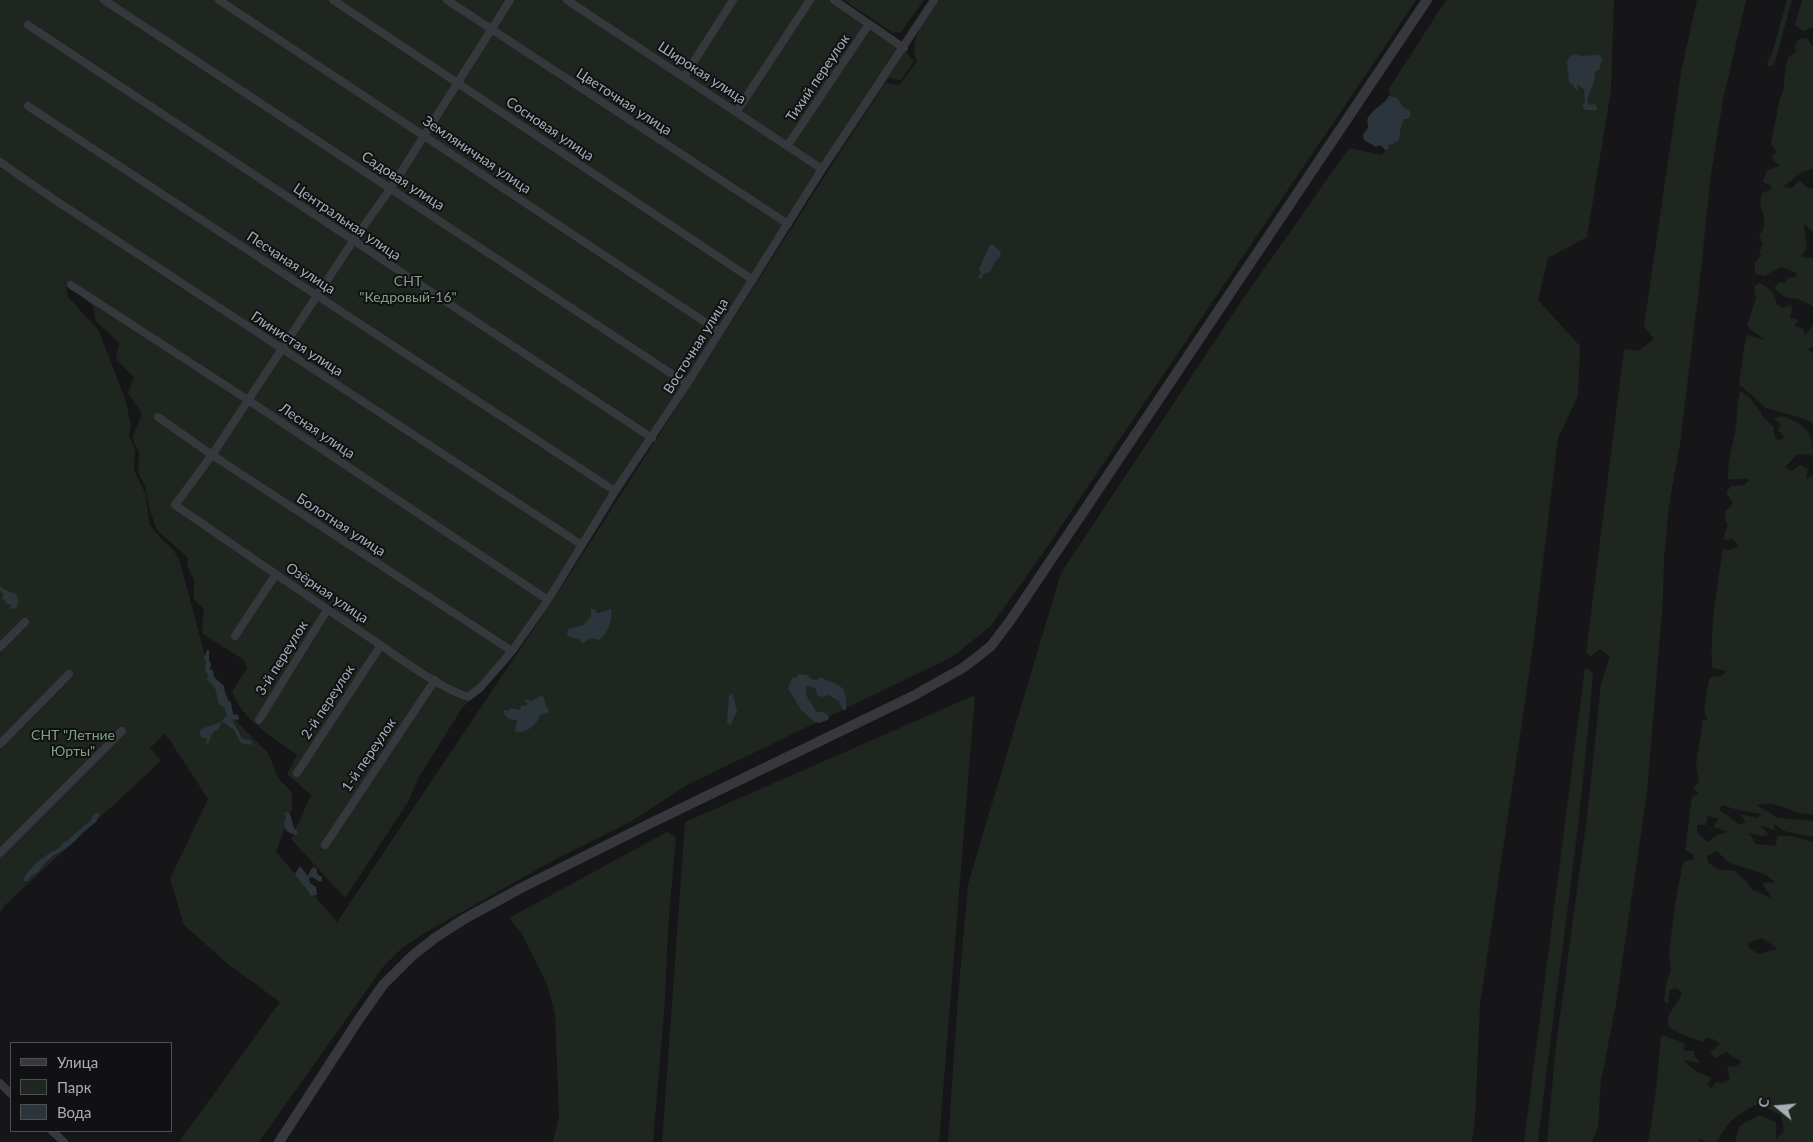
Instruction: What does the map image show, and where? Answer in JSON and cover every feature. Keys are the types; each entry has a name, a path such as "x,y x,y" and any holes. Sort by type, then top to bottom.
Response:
{"street":[{"name":"Садовая улица","path":"104,0 687,384"},
{"name":"Земляничная улица","path":"219,0 720,332"},
{"name":"Сосновая улица","path":"333,0 753,280"},
{"name":"Цветочная улица","path":"447,0 788,224"},
{"path":"212,455 353,241 391,188 510,0"},
{"name":"Широкая улица","path":"567,0 822,169"},
{"path":"684,77 733,0"},
{"path":"737,111 810,0"},
{"path":"834,0 904,48"},
{"name":"Восточная улица","path":"468,696 480,688 512,651 548,600 615,491 687,384 822,169 904,48 934,0"},
{"path":"279,1142 358,1019 383,985 412,956 435,938 464,919 523,887 648,824 913,696 961,669 991,646 1021,606 1426,0"},
{"name":"Тихий переулок","path":"788,145 869,24"},
{"name":"Центральная улица","path":"28,25 652,438"},
{"name":"Песчаная улица","path":"28,106 615,491"},
{"name":"Глинистая улица","path":"0,162 282,350 582,545"},
{"name":"Лесная улица","path":"71,285 248,400 548,600"},
{"name":"Болотная улица","path":"158,417 212,455 512,651"},
{"name":"Озёрная улица","path":"212,455 175,505 327,610 435,680 459,694 468,696"},
{"path":"235,636 276,574"},
{"name":"3-й переулок","path":"259,720 327,610"},
{"path":"0,647 25,622"},
{"name":"2-й переулок","path":"297,773 381,645"},
{"path":"0,744 69,674"},
{"name":"1-й переулок","path":"325,845 435,680"},
{"path":"0,853 122,730"},
{"path":"0,1083 10,1093"},
{"path":"53,1132 64,1142"}],"green space":[{"path":"0,0 829,0 905,51 914,61 901,80 889,78 791,223 553,598 508,663 462,708 418,779 408,802 345,898 291,839 311,795 287,774 297,755 260,728 237,702 232,692 247,668 244,660 203,634 204,610 194,599 194,580 187,566 188,558 157,530 150,511 145,486 138,472 139,452 132,438 142,414 128,393 134,378 116,359 119,343 96,321 93,306 66,284 68,297 99,331 125,399 131,424 129,436 135,449 134,470 146,495 149,523 174,551 180,562 211,678 239,724 268,753 278,778 292,792 292,809 276,852 337,922 557,594 886,83 899,85 917,62 914,45 916,37 919,29 939,0 1416,0 1041,556 991,626 952,657 689,784 630,822 556,859 428,931 402,948 383,967 259,1142 179,1142 280,1002 229,965 184,925 170,879 208,799 165,733 150,748 161,761 6,904 0,913"},
{"path":"844,0 924,0 901,32 893,33"},
{"path":"1446,0 1614,0 1611,90 1587,237 1548,258 1538,300 1580,346 1578,396 1558,438 1531,661 1480,1004 1475,1119 1472,1142 948,1142 968,884 1061,573 1238,306 1349,148 1382,155 1394,139 1398,116 1388,90"},
{"path":"1697,0 1746,0 1723,100 1711,174 1680,444 1669,505 1647,792 1616,1004 1601,1081 1598,1127 1592,1142 1547,1142 1555,1053 1587,816 1601,684 1610,656 1600,649 1591,656 1586,653 1624,349 1638,351 1654,339 1644,326 1681,72"},
{"path":"1787,0 1792,0 1774,65 1769,67 1767,63 1772,54"},
{"path":"1802,0 1813,0 1813,27 1803,31 1795,25"},
{"path":"1807,38 1813,47 1813,169 1804,171 1783,187 1792,188 1800,180 1806,187 1813,189 1813,233 1804,223 1807,248 1801,257 1813,258 1813,306 1798,299 1785,297 1774,288 1780,282 1786,283 1787,278 1795,277 1797,273 1781,267 1764,276 1755,274 1755,263 1761,255 1759,252 1763,245 1759,236 1764,228 1764,217 1761,207 1762,193 1772,189 1770,185 1763,182 1767,170 1780,166 1771,158 1776,152 1771,143 1780,98 1784,89 1788,57 1796,52 1795,45 1799,39"},
{"path":"1760,283 1772,292 1777,305 1783,308 1791,304 1790,318 1799,320 1794,326 1803,328 1805,336 1813,325 1813,347 1808,349 1813,354 1813,424 1808,420 1766,408 1739,384 1747,335 1765,340 1747,325 1756,298 1754,286"},
{"path":"1740,391 1748,396 1762,413 1761,415 1774,427 1774,436 1779,441 1784,437 1778,430 1781,424 1774,419 1782,416 1798,423 1807,431 1812,441 1813,449 1813,458 1811,454 1797,455 1785,467 1791,471 1800,465 1808,469 1806,479 1813,475 1813,814 1801,813 1772,804 1757,805 1778,818 1813,821 1813,837 1784,831 1773,823 1775,830 1760,825 1769,835 1761,836 1749,833 1756,844 1776,846 1777,836 1792,836 1813,842 1813,1142 1735,1142 1739,1126 1759,1115 1776,1122 1776,1140 1784,1131 1781,1115 1758,1104 1747,1109 1730,1122 1716,1142 1707,1142 1700,1139 1699,1142 1648,1142 1661,1035 1685,1043 1684,1051 1694,1051 1694,1055 1700,1063 1683,1060 1696,1071 1712,1078 1707,1085 1711,1089 1716,1082 1722,1083 1730,1079 1727,1066 1734,1067 1742,1062 1726,1052 1715,1058 1710,1053 1720,1044 1713,1039 1706,1038 1703,1042 1683,1035 1669,1027 1667,1018 1682,994 1677,988 1670,990 1668,1004 1664,1001 1666,984 1671,970 1669,953 1683,862 1693,859 1694,855 1685,850 1692,797 1698,793 1693,788 1699,782 1696,764 1703,719 1708,721 1704,710 1709,679 1713,676 1719,677 1727,671 1712,668 1712,638 1714,608 1723,549 1730,550 1739,546 1732,539 1724,540 1728,525 1725,512 1733,503 1726,493 1731,486 1744,485 1749,480 1728,479","holes":["1722,805 1761,814 1757,818 1740,814 1746,823 1739,824 1719,810","1708,816 1718,819 1714,827 1728,832 1717,835 1708,842 1697,833 1697,825 1706,825","1717,851 1729,863 1765,874 1775,882 1762,883 1771,898 1753,890 1735,871 1718,869 1708,863 1707,856","1762,938 1777,949 1758,954 1749,948 1748,943"]},
{"path":"1585,667 1593,673 1588,732 1538,1142 1524,1142"},
{"path":"975,695 939,1142 662,1142 685,822"},
{"path":"667,832 676,837 653,1142 553,1142 559,1117 555,1014 546,982 522,934 509,918"}],"water":[{"path":"1576,54 1581,56 1600,55 1602,59 1599,70 1594,72 1595,78 1587,101 1590,105 1595,104 1598,110 1585,110 1582,106 1585,102 1584,89 1578,85 1576,90 1569,83 1567,62 1570,56"},
{"path":"1389,96 1397,98 1411,114 1408,119 1404,119 1399,140 1389,145 1387,151 1380,145 1376,147 1364,140 1363,134 1368,127 1367,121 1369,116"},
{"path":"990,245 993,245 1001,252 1000,257 990,272 983,274 980,279 978,277 981,273 979,269"},
{"path":"0,586 8,590 8,592 15,593 19,601 16,608 10,608 11,605 5,603 4,599 1,600 4,595 0,590"},
{"path":"591,609 595,609 599,613 611,609 610,622 602,637 599,640 591,638 583,643 578,639 567,636 568,629 584,625 591,617"},
{"path":"207,650 209,650 210,669 213,671 214,677 224,686 228,700 231,702 233,714 238,715 238,720 232,720 242,738 252,741 252,745 241,743 234,730 223,722 218,730 213,732 208,744 205,745 206,738 202,738 199,733 201,729 221,722 227,715 224,707 219,704 215,688 207,679 208,675 205,671 206,661 204,658"},
{"path":"799,674 807,675 811,679 817,680 820,677 841,687 844,690 846,710 843,710 839,701 828,695 822,697 817,695 816,689 809,686 806,687 807,698 816,712 828,715 829,719 820,723 815,722 801,710 788,688 792,678 797,677"},
{"path":"732,693 737,711 730,726 727,722 729,696"},
{"path":"540,696 544,697 549,710 548,713 540,715 534,725 527,730 515,731 517,720 509,719 504,714 504,710 508,711 511,708 519,710 521,706 527,706 525,699 532,701"},
{"path":"286,812 290,814 294,828 298,832 297,835 286,830 284,814"},
{"path":"97,813 100,814 96,822 64,850 54,855 28,881 23,881 27,873 37,863 68,841"},
{"path":"300,866 308,876 314,867 317,869 317,874 322,877 320,882 312,877 309,878 310,883 316,887 317,895 311,896 295,874"}],"park label":[{"name":"СНТ \"Кедровый-16\"","path":"408,290"},
{"name":"СНТ \"Летние Юрты\"","path":"73,744"}]}
